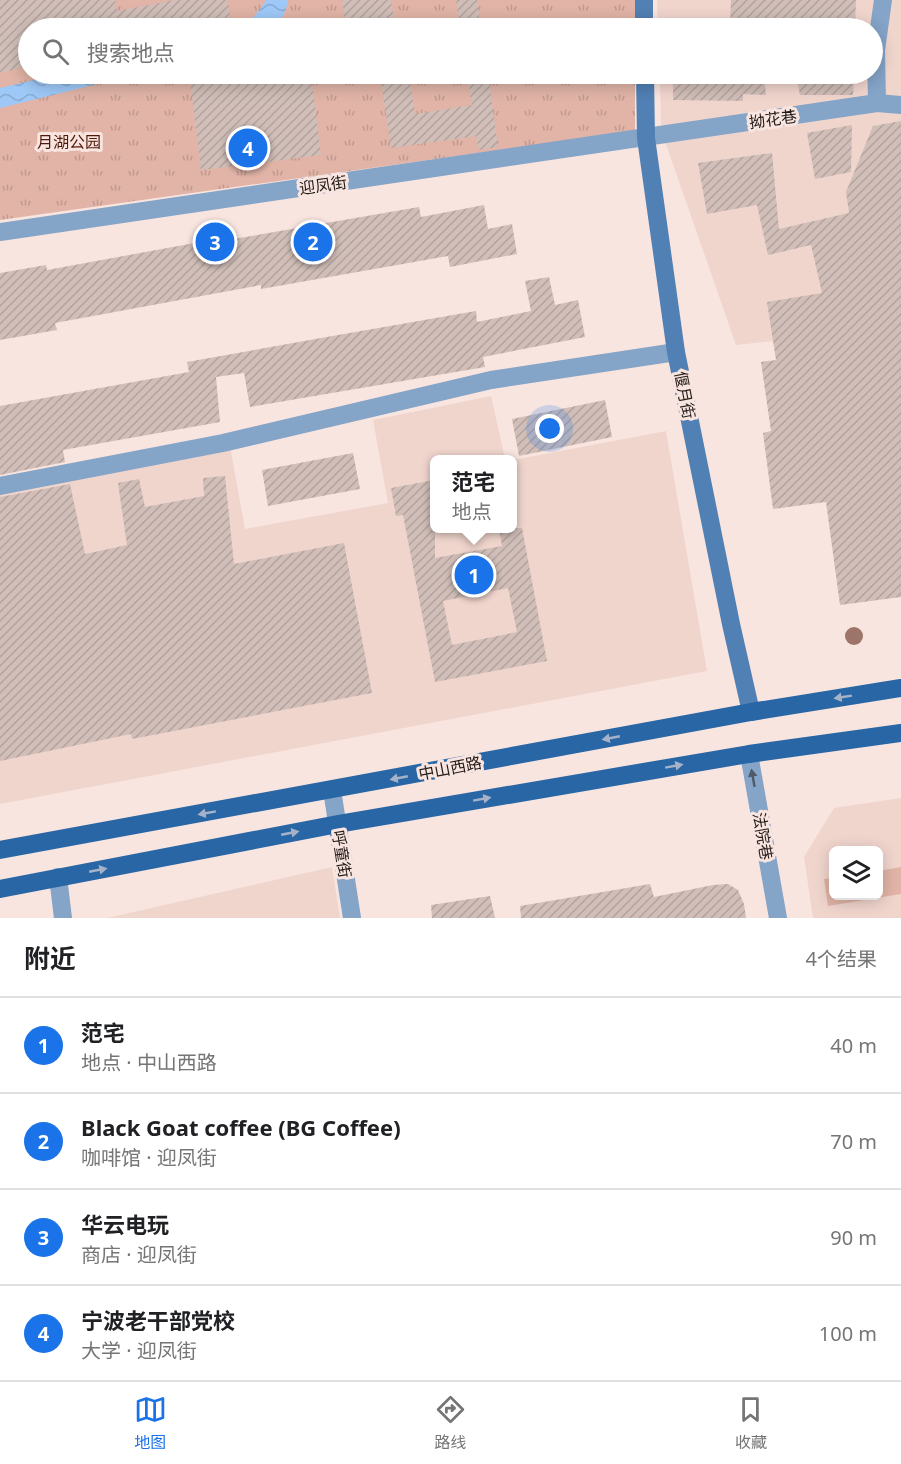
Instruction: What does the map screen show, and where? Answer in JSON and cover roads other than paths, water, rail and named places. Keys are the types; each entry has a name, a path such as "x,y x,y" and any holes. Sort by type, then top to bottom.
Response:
{"main road":[{"name":"中山西路","path":"0,850 751,712 901,688"},
{"path":"0,890 57,877 338,824 749,754 901,733"}],"street":[{"path":"644,0 644,18"},
{"path":"880,18 883,0"},
{"name":"偃月街","path":"645,84 646,138 676,352 751,712"},
{"path":"877,84 877,103"},
{"name":"拗花巷","path":"646,138 877,103 901,105"},
{"name":"迎凤街","path":"0,232 646,138"},
{"path":"0,486 223,443 491,380 676,352"},
{"name":"法院巷","path":"749,754 778,918"},
{"name":"呼童街","path":"332,790 352,918"},
{"path":"57,877 63,918"}],"water":[{"path":"266,0 288,0 282,18 252,18"},
{"path":"18,84 97,84 0,108 0,88"}],"place":[{"name":"宁波老干部党校","path":"248,148"},
{"name":"华云电玩","path":"215,242"},
{"name":"Black Goat coffee (BG Coffee)","path":"313,242"},
{"name":"范宅","path":"474,575"}],"park label":[{"name":"月湖公园","path":"69,142"}]}
